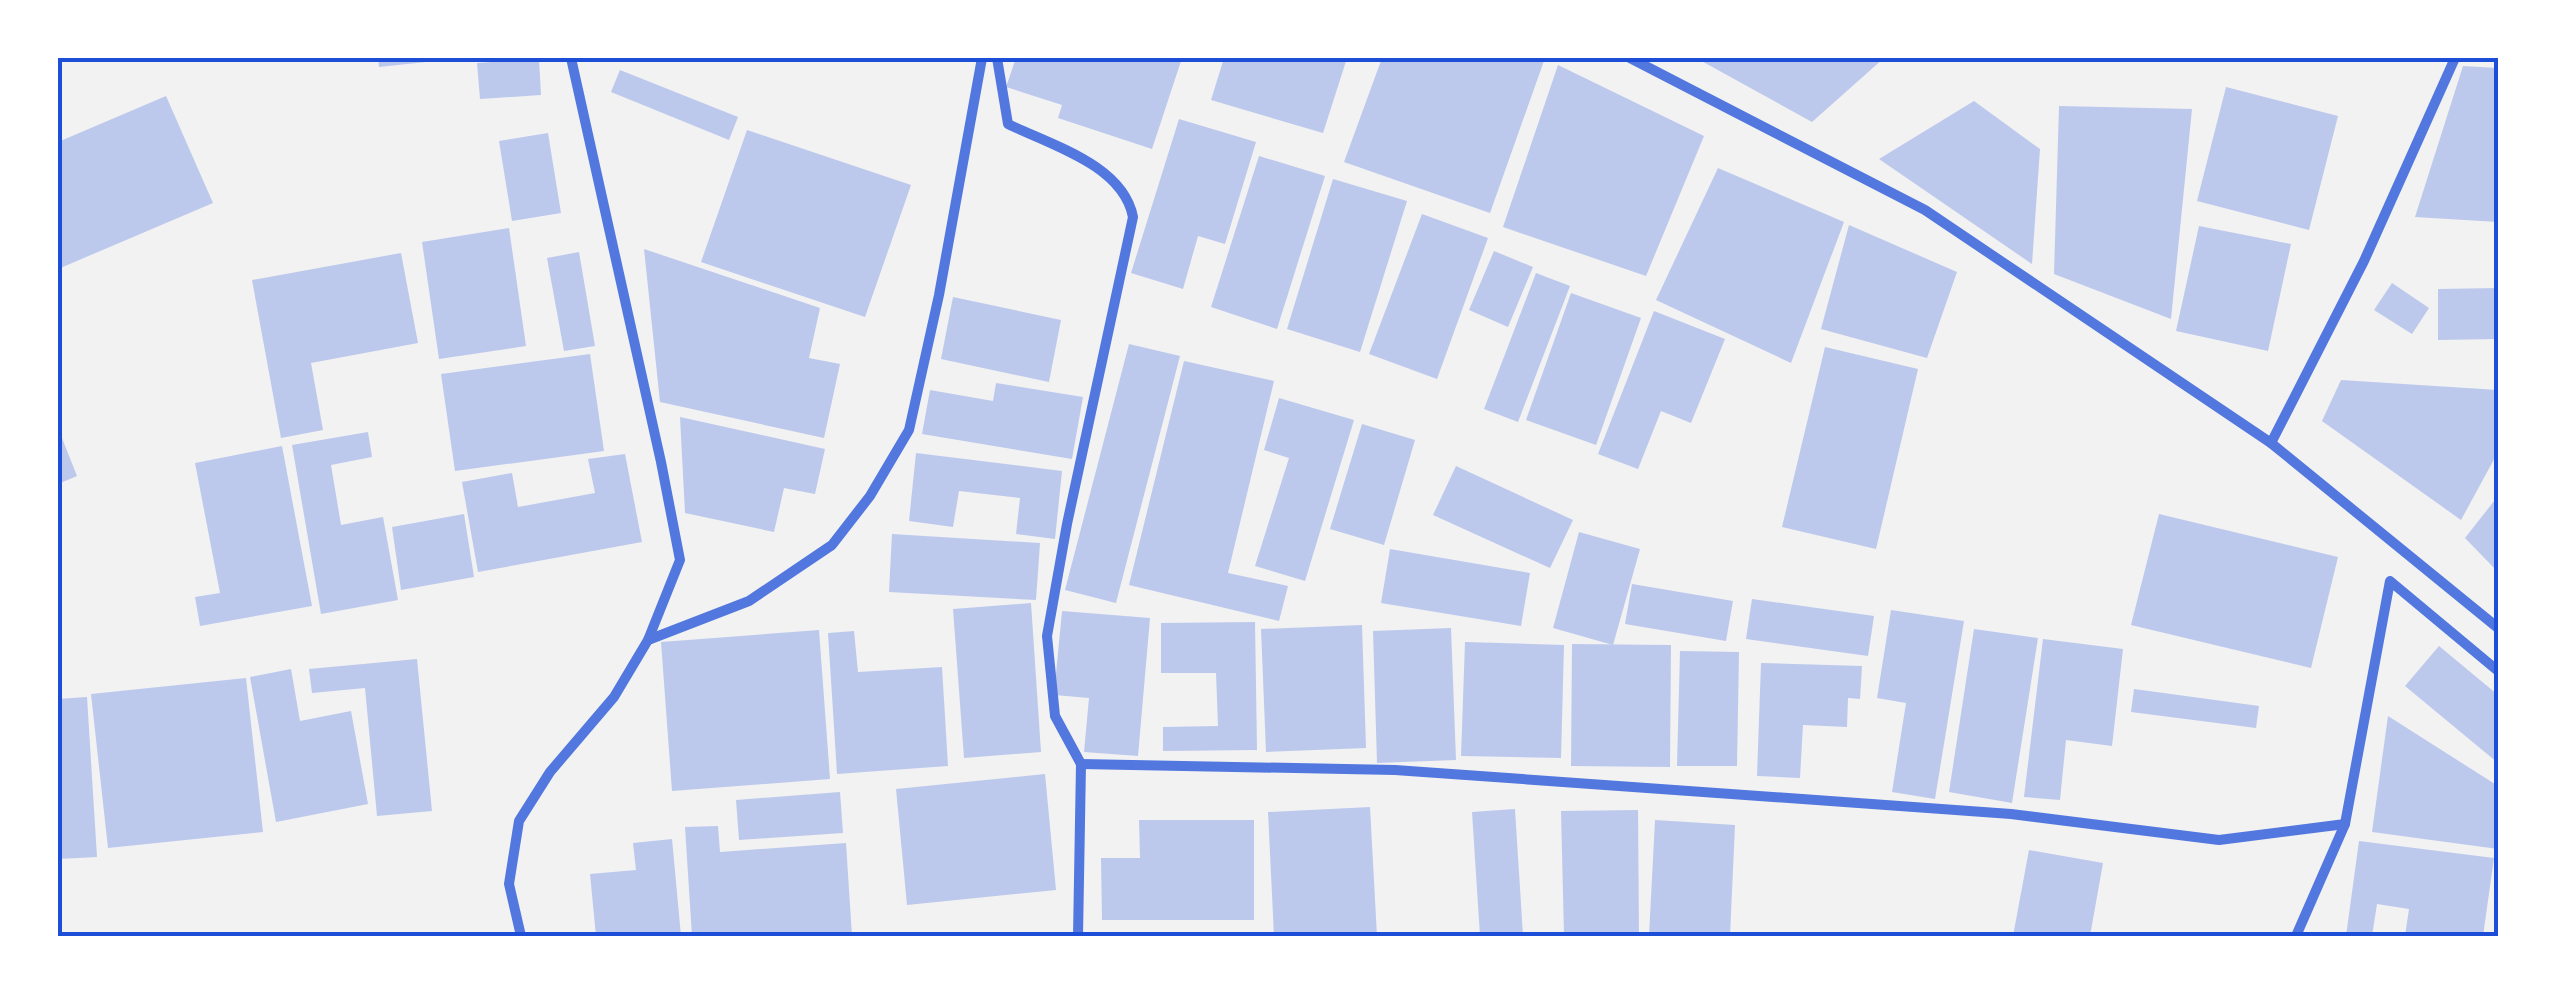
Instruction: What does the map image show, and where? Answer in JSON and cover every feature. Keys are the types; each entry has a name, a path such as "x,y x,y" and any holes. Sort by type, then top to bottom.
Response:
{"street":[{"path":"521,936 509,884 519,821 550,772 614,697 648,640 680,560 571,58"},
{"path":"648,640 750,602 832,545 870,496 909,430 982,58"},
{"path":"997,58 1008,124 1105,172 1130,201 1134,217 1067,524 1047,636 1055,716 1081,764 1078,936"},
{"path":"1630,58 1926,210 2271,443 2498,628"},
{"path":"2271,443 2364,260 2455,58"},
{"path":"2296,936 2345,824 2390,582 2498,671"},
{"path":"1081,764 1414,772 2011,814 2219,840 2345,824"}],"building":[{"path":"378,58 445,58 445,60 379,67"},
{"path":"1016,58 1182,58 1152,149 1058,118 1062,105 1006,87"},
{"path":"1224,58 1347,58 1323,133 1211,100"},
{"path":"1382,58 1545,58 1490,213 1344,162"},
{"path":"1696,58 1884,58 1812,122"},
{"path":"539,59 541,95 480,99 477,63"},
{"path":"1558,65 1704,136 1646,276 1503,227"},
{"path":"2463,66 2498,68 2498,222 2415,217"},
{"path":"620,70 738,117 729,140 611,92"},
{"path":"2226,87 2338,116 2309,230 2197,201"},
{"path":"166,96 213,203 58,269 58,142"},
{"path":"1974,101 2040,149 2032,264 1879,159"},
{"path":"2059,106 2192,109 2171,319 2054,274"},
{"path":"1179,119 1256,142 1225,244 1198,236 1183,289 1131,273"},
{"path":"747,130 911,185 865,317 701,262"},
{"path":"548,133 561,213 512,221 499,141"},
{"path":"1259,156 1325,176 1277,329 1211,307"},
{"path":"1718,168 1844,222 1791,363 1656,300"},
{"path":"1333,179 1407,201 1360,352 1287,329"},
{"path":"1422,214 1488,238 1437,379 1369,354"},
{"path":"1849,225 1957,272 1927,358 1821,329"},
{"path":"2199,226 2291,244 2268,351 2176,331"},
{"path":"509,228 526,346 439,359 422,242"},
{"path":"644,249 820,308 809,358 840,364 824,438 660,402"},
{"path":"1494,251 1533,267 1508,327 1469,310"},
{"path":"579,252 595,346 564,351 547,258"},
{"path":"401,253 418,343 311,363 323,430 281,438 252,280"},
{"path":"1536,273 1570,286 1518,422 1484,409"},
{"path":"2392,283 2429,308 2412,334 2374,310"},
{"path":"2498,288 2498,339 2438,340 2438,289"},
{"path":"1571,293 1641,318 1596,445 1526,420"},
{"path":"953,297 1061,320 1049,382 941,359"},
{"path":"1654,311 1725,339 1691,423 1661,411 1638,469 1598,454"},
{"path":"1129,344 1180,356 1116,603 1065,590"},
{"path":"1825,347 1918,369 1876,549 1782,527"},
{"path":"590,354 604,451 455,471 441,374"},
{"path":"1184,361 1274,381 1228,573 1288,586 1279,621 1129,585"},
{"path":"2341,380 2498,390 2498,452 2461,520 2322,421"},
{"path":"996,383 1083,397 1072,459 922,434 930,390 993,401"},
{"path":"1279,398 1354,420 1305,581 1255,566 1289,458 1264,450"},
{"path":"680,417 825,449 815,494 784,488 774,532 685,513"},
{"path":"1362,424 1415,440 1384,545 1330,529"},
{"path":"58,428 77,476 58,484"},
{"path":"368,432 372,457 331,465 341,525 383,517 398,600 321,614 292,445"},
{"path":"282,446 312,606 200,626 195,597 220,593 195,463"},
{"path":"916,453 1062,471 1055,539 1016,534 1020,498 959,491 953,527 909,521"},
{"path":"625,454 642,542 478,572 462,482 512,473 518,507 595,493 588,459"},
{"path":"1456,466 1573,520 1550,568 1433,515"},
{"path":"2498,496 2498,572 2465,538"},
{"path":"464,514 474,577 401,590 392,527"},
{"path":"2159,514 2338,557 2311,668 2131,625"},
{"path":"1579,532 1640,549 1613,645 1553,628"},
{"path":"892,534 1040,543 1036,600 889,592"},
{"path":"1390,549 1530,573 1521,626 1381,603"},
{"path":"1632,584 1733,601 1726,641 1625,624"},
{"path":"1752,599 1874,616 1868,656 1746,639"},
{"path":"1031,603 1041,752 964,758 953,609"},
{"path":"1891,610 1964,621 1935,799 1892,792 1906,703 1877,698"},
{"path":"1062,611 1150,618 1138,756 1084,752 1089,698 1054,695"},
{"path":"1255,622 1257,750 1163,751 1163,727 1218,726 1216,673 1161,673 1161,623"},
{"path":"1362,625 1366,748 1266,752 1261,629"},
{"path":"1451,628 1456,760 1377,763 1373,631"},
{"path":"1974,629 2038,638 2012,803 1949,792"},
{"path":"819,630 830,779 672,791 661,642"},
{"path":"854,631 858,672 942,667 948,766 837,774 828,633"},
{"path":"2043,639 2123,649 2112,746 2066,740 2060,800 2024,797"},
{"path":"1465,642 1564,645 1561,758 1461,756"},
{"path":"1572,644 1671,645 1670,767 1571,766"},
{"path":"2439,646 2498,695 2498,763 2405,686"},
{"path":"1680,651 1739,652 1737,766 1677,766"},
{"path":"417,659 432,811 377,816 365,688 312,693 309,669"},
{"path":"1761,663 1862,666 1860,699 1848,698 1847,727 1803,725 1800,778 1757,776"},
{"path":"291,669 300,721 351,711 368,804 276,822 250,677"},
{"path":"246,678 263,832 108,848 91,694"},
{"path":"2134,689 2259,706 2256,728 2131,712"},
{"path":"87,697 97,857 58,859 58,699"},
{"path":"2388,716 2498,786 2498,849 2372,832"},
{"path":"1045,774 1056,890 907,905 896,789"},
{"path":"840,792 843,833 739,840 736,800"},
{"path":"1370,807 1377,936 1274,936 1268,812"},
{"path":"1515,809 1523,936 1480,936 1472,812"},
{"path":"1638,810 1639,936 1564,936 1561,811"},
{"path":"1139,820 1254,820 1254,920 1102,920 1101,858 1140,858"},
{"path":"1655,820 1735,825 1730,936 1649,936"},
{"path":"718,826 720,852 846,843 852,936 692,936 685,827"},
{"path":"672,839 681,936 596,936 590,874 636,870 633,843"},
{"path":"2359,841 2494,858 2483,936 2405,936 2409,909 2377,904 2372,936 2346,936"},
{"path":"2029,850 2103,863 2090,936 2013,936"}]}
